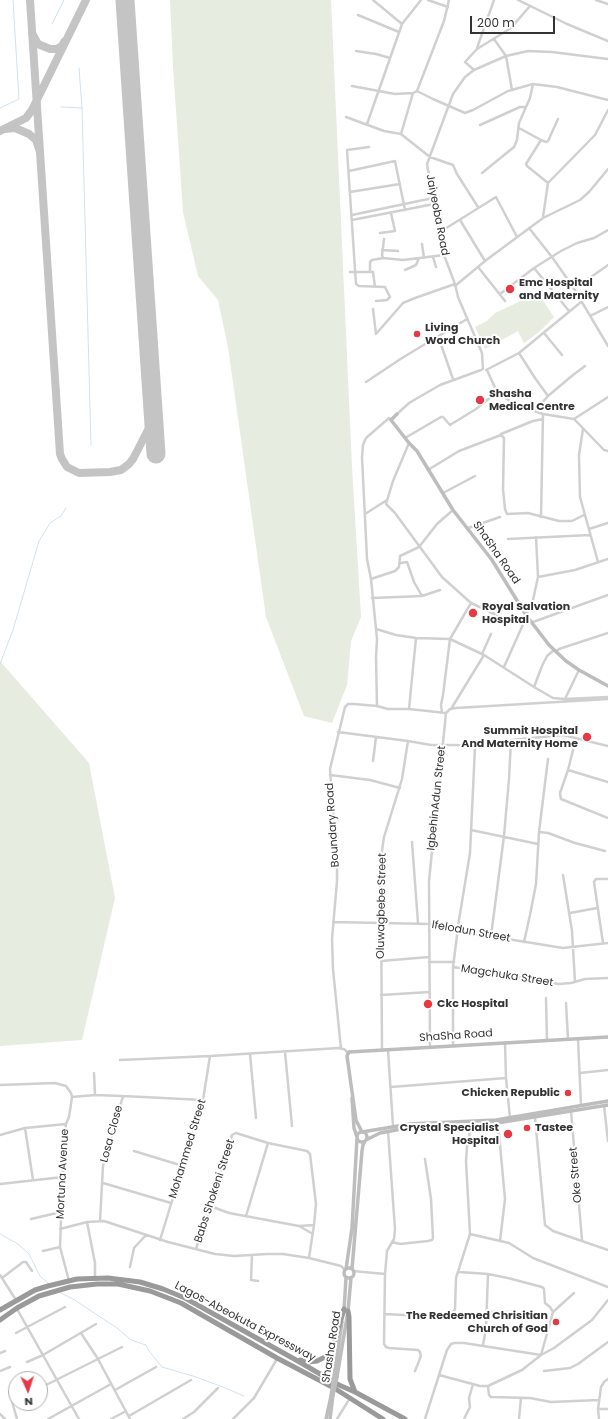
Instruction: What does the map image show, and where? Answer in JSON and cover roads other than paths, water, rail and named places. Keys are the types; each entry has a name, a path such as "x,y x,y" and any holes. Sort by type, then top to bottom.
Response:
{"highway":[{"name":"Lagos-Abeokuta Expressway","path":"0,1310 26,1294 48,1286 69,1281 108,1278 140,1282 185,1298 339,1385 405,1419"},
{"name":"Lagos-Abeokuta Expressway","path":"0,1320 17,1308 40,1296 54,1291 97,1284 118,1284 150,1291 181,1303 277,1358 334,1388 383,1419"},
{"path":"296,1360 308,1362 317,1361 327,1356 333,1347 346,1310"},
{"path":"346,1310 349,1317 350,1379 355,1392"}],"main road":[{"path":"391,420 397,414"},
{"name":"ShaSha Road","path":"391,420 417,451 453,510 492,560 527,618 533,622 555,651 579,670 608,686"},
{"name":"ShaSha Road","path":"348,1053 357,1051 608,1037"},
{"path":"348,1053 347,1056 353,1095 356,1120 362,1132 367,1135 362,1151 353,1270 354,1275 351,1278 346,1278 344,1273 351,1242 354,1210 357,1138 352,1110 353,1095"},
{"path":"357,1138 361,1142 366,1141 380,1133 423,1126 498,1123 535,1118 581,1105 608,1101"},
{"path":"357,1138 359,1133 393,1126 426,1123 468,1125 606,1105"},
{"path":"346,1269 353,1270"},
{"name":"Shasha Road","path":"346,1278 346,1310"},
{"name":"Shasha Road","path":"330,1419 332,1396 351,1278"},
{"name":"Shasha Road","path":"326,1419 332,1396"}],"street":[{"path":"372,0 402,24"},
{"path":"366,124 398,32 402,24 421,0"},
{"path":"428,0 448,7"},
{"path":"352,86 395,94 413,93 417,91 448,7 449,0"},
{"path":"494,0 477,48 465,62 474,70 506,56 528,51 544,51 608,59"},
{"path":"518,0 567,24 608,41"},
{"path":"596,0 608,4"},
{"path":"477,48 514,26 530,6"},
{"path":"358,15 398,32"},
{"path":"494,39 506,56 512,90"},
{"path":"356,51 390,58"},
{"name":"Jaiyeoba Road","path":"474,70 465,78 453,94 427,164 444,255 467,319 482,353 483,369"},
{"path":"417,91 462,112 469,112 512,90 533,84 558,87 608,100"},
{"path":"482,173 514,147 517,140 519,122 530,98 533,84"},
{"path":"401,134 413,93"},
{"path":"480,125 520,107 526,106"},
{"path":"543,218 548,183 595,135 608,110"},
{"path":"346,117 384,131 401,134 430,157 453,165 478,208"},
{"path":"518,128 546,142 548,141 558,119"},
{"path":"541,140 526,164 548,183"},
{"path":"369,147 347,150 357,286 385,287 390,297 387,300 376,301"},
{"path":"349,171 395,161 405,210"},
{"path":"373,309 376,334 403,304 415,298 455,285 543,218 580,200 589,192 608,169"},
{"path":"350,192 400,184"},
{"path":"440,232 496,197 517,237"},
{"path":"352,215 433,198"},
{"path":"352,220 434,204"},
{"path":"379,210 380,215"},
{"path":"380,233 395,231 391,213"},
{"path":"460,220 485,261"},
{"path":"529,228 573,287 608,346"},
{"path":"500,294 534,268 552,257 577,243 594,238 608,230"},
{"path":"383,258 382,250 384,239"},
{"path":"422,244 424,258"},
{"path":"382,250 398,252"},
{"path":"370,271 370,262 383,258 403,260 444,255"},
{"path":"434,257 436,267"},
{"path":"405,270 416,265 419,258"},
{"path":"573,287 591,277 608,264"},
{"path":"478,267 505,302"},
{"path":"534,268 570,311"},
{"path":"350,272 370,271 374,273 375,287"},
{"path":"486,370 519,353 534,339 544,333 581,302"},
{"path":"590,316 608,307"},
{"path":"366,382 402,358 467,319"},
{"path":"544,333 562,356"},
{"path":"438,336 453,379"},
{"path":"519,353 548,396"},
{"path":"535,411 548,396 586,366"},
{"path":"397,414 409,403 440,385 483,369 486,370 497,392 514,404 544,414 574,419 604,450 608,451"},
{"path":"405,438 441,417 443,417 450,425 476,409 497,392"},
{"path":"574,419 608,396"},
{"path":"542,517 544,414"},
{"path":"377,706 377,639 368,559 362,457 363,445 366,438 372,431 389,418 391,420"},
{"path":"428,470 459,451 533,420 543,419"},
{"path":"583,429 579,455 580,497 598,562"},
{"path":"501,434 504,438 503,489 505,512 509,514 528,513 559,521 572,521 584,515"},
{"path":"409,443 386,504 395,513 442,577 471,603 503,618 527,618"},
{"path":"443,493 475,476"},
{"path":"365,514 387,499"},
{"path":"401,563 399,557 419,547 437,524 453,510"},
{"path":"468,528 500,517"},
{"path":"589,529 608,523"},
{"path":"508,539 536,536 590,534"},
{"path":"504,667 527,618 533,600 538,577 536,536"},
{"path":"538,577 575,570 608,559"},
{"path":"371,579 395,571 401,563 407,562 414,582 422,596"},
{"path":"372,598 422,596 440,590"},
{"path":"533,622 608,595"},
{"path":"442,712 441,705 444,695 450,639 471,603"},
{"path":"376,629 396,635 416,638 450,639 504,667 553,698 608,698"},
{"path":"534,687 547,656 559,649 608,633"},
{"path":"446,713 450,709 483,655 491,634"},
{"path":"408,709 416,638"},
{"path":"561,702 565,699 579,670"},
{"path":"450,709 561,702 598,698"},
{"name":"Boundary Road","path":"341,1048 333,969 332,939 337,864 330,762 345,707 346,705 377,706 388,709 408,709 446,713"},
{"name":"IgbehinAdun Street","path":"430,1048 428,924 429,881 444,745 446,713"},
{"path":"338,732 431,745 474,747 511,740 563,735 608,746"},
{"path":"372,761 376,737"},
{"path":"576,738 568,770 560,793 561,799 608,818"},
{"path":"491,936 504,836 511,740"},
{"name":"Oluwagbebe Street","path":"382,1050 381,858 389,817 400,788 408,741"},
{"path":"453,1046 453,967 470,853 474,747"},
{"path":"524,942 535,890 539,832 548,759"},
{"path":"568,770 608,782"},
{"path":"330,775 370,780 400,788"},
{"path":"471,830 538,844"},
{"path":"539,832 548,833 575,843 605,851"},
{"path":"412,842 418,923"},
{"path":"564,875 574,947 575,982"},
{"path":"603,943 594,880 608,878"},
{"path":"570,913 597,908"},
{"name":"Ifelodun Street","path":"333,922 428,924 452,928 458,931 559,948 608,943"},
{"path":"381,961 429,957"},
{"name":"Magchuka Street","path":"429,962 454,962"},
{"name":"Magchuka Street","path":"453,967 515,977 532,978 558,984 585,979 608,978"},
{"path":"381,995 430,992"},
{"path":"546,998 547,1040"},
{"path":"566,1003 568,1039"},
{"path":"578,1039 581,1105"},
{"path":"506,1042 506,1078 510,1118"},
{"path":"120,1060 341,1048 348,1053"},
{"path":"388,1050 393,1126"},
{"path":"285,1052 292,1126"},
{"path":"250,1054 256,1118"},
{"name":"Mohammed Street","path":"160,1240 203,1100 210,1056"},
{"path":"580,1073 608,1070"},
{"path":"94,1073 95,1095"},
{"path":"391,1087 506,1078"},
{"path":"0,1085 61,1084 69,1090 72,1097 95,1095 203,1100"},
{"name":"Losa Close","path":"100,1221 104,1158 123,1096"},
{"name":"Mortuna Avenue","path":"69,1281 60,1247 60,1230 66,1124 69,1117 72,1097"},
{"path":"606,1105 608,1141"},
{"name":"Oke Street","path":"571,1111 582,1240"},
{"path":"535,1118 545,1225 553,1231 608,1250"},
{"path":"498,1123 505,1199 500,1240"},
{"path":"0,1134 25,1128 66,1124"},
{"path":"384,1314 446,1317 450,1316 455,1309 456,1283 470,1234 466,1161 468,1125"},
{"path":"25,1128 33,1180"},
{"path":"388,1131 395,1230 392,1242 387,1251 385,1274 384,1344 389,1348 418,1350 421,1356 415,1371"},
{"name":"Babs Shokeni Street","path":"196,1249 232,1135 236,1133 268,1143"},
{"path":"246,1216 268,1143 307,1150 310,1154 316,1204 309,1258"},
{"path":"134,1151 183,1166"},
{"path":"392,1242 400,1244 428,1242 433,1238 431,1199 426,1159"},
{"path":"0,1184 63,1177"},
{"path":"102,1183 171,1203"},
{"path":"210,1206 229,1213 299,1226 314,1225"},
{"path":"31,1219 61,1212"},
{"path":"60,1230 87,1222 104,1221 160,1240 215,1254 234,1256 283,1254 309,1258 341,1266 346,1269"},
{"path":"87,1222 95,1263 95,1278"},
{"path":"299,1226 313,1234"},
{"path":"470,1234 500,1240 514,1245 533,1258 608,1287"},
{"path":"130,1267 134,1248 146,1235"},
{"path":"43,1251 60,1247"},
{"path":"252,1255 251,1280 258,1281"},
{"path":"16,1300 1,1277 23,1262 26,1262 32,1271"},
{"path":"353,1270 385,1274"},
{"path":"459,1272 488,1274 544,1288 545,1303 553,1312"},
{"path":"483,1346 486,1328 488,1274"},
{"path":"541,1355 553,1312 574,1293"},
{"path":"439,1375 473,1384 488,1386 522,1370 541,1355 554,1348 598,1314 608,1300"},
{"path":"17,1308 79,1419"},
{"path":"16,1333 65,1308"},
{"path":"487,1312 512,1312"},
{"path":"27,1362 43,1355 96,1324"},
{"path":"81,1333 98,1359 129,1417 191,1380"},
{"path":"424,1419 447,1350 451,1344 458,1342 541,1355"},
{"path":"544,1371 570,1368 578,1364 608,1342"},
{"path":"48,1384 122,1347"},
{"path":"0,1353 5,1351"},
{"path":"233,1419 254,1398 277,1358"},
{"path":"0,1371 10,1367"},
{"path":"115,1390 156,1367"},
{"path":"599,1419 598,1409 601,1387 608,1379"},
{"path":"48,1419 111,1384"},
{"path":"464,1419 470,1407 469,1398 473,1384"},
{"path":"488,1386 489,1395 491,1397 530,1398 551,1402 599,1400"},
{"path":"183,1419 194,1412 218,1388"},
{"path":"337,1419 350,1398"},
{"path":"519,1419 521,1398"},
{"path":"598,1409 608,1409"},
{"path":"111,1419 126,1411"},
{"path":"0,1414 5,1419"}],"waterway":[{"path":"0,108 19,99 13,0"},
{"path":"52,24 64,0"},
{"path":"79,68 82,108 91,445"},
{"path":"61,107 82,108"},
{"path":"0,664 13,630 39,541 50,523 61,516 66,508"},
{"path":"0,1234 18,1244 29,1254 40,1276 49,1284"},
{"path":"61,1293 73,1299 117,1328 131,1340 146,1345 162,1367 193,1376 244,1396"}],"place":[{"name":"Emc Hospital and Maternity","path":"510,289"},
{"name":"Living Word Church","path":"417,334"},
{"name":"Shasha Medical Centre","path":"480,400"},
{"name":"Royal Salvation Hospital","path":"473,613"},
{"name":"Summit Hospital And Maternity Home","path":"587,737"},
{"name":"Ckc Hospital","path":"428,1004"},
{"name":"Chicken Republic","path":"568,1093"},
{"name":"Tastee","path":"527,1128"},
{"name":"Crystal Specialist Hospital","path":"508,1134"},
{"name":"The Redeemed Chrisitian Church of God","path":"556,1322"}]}
